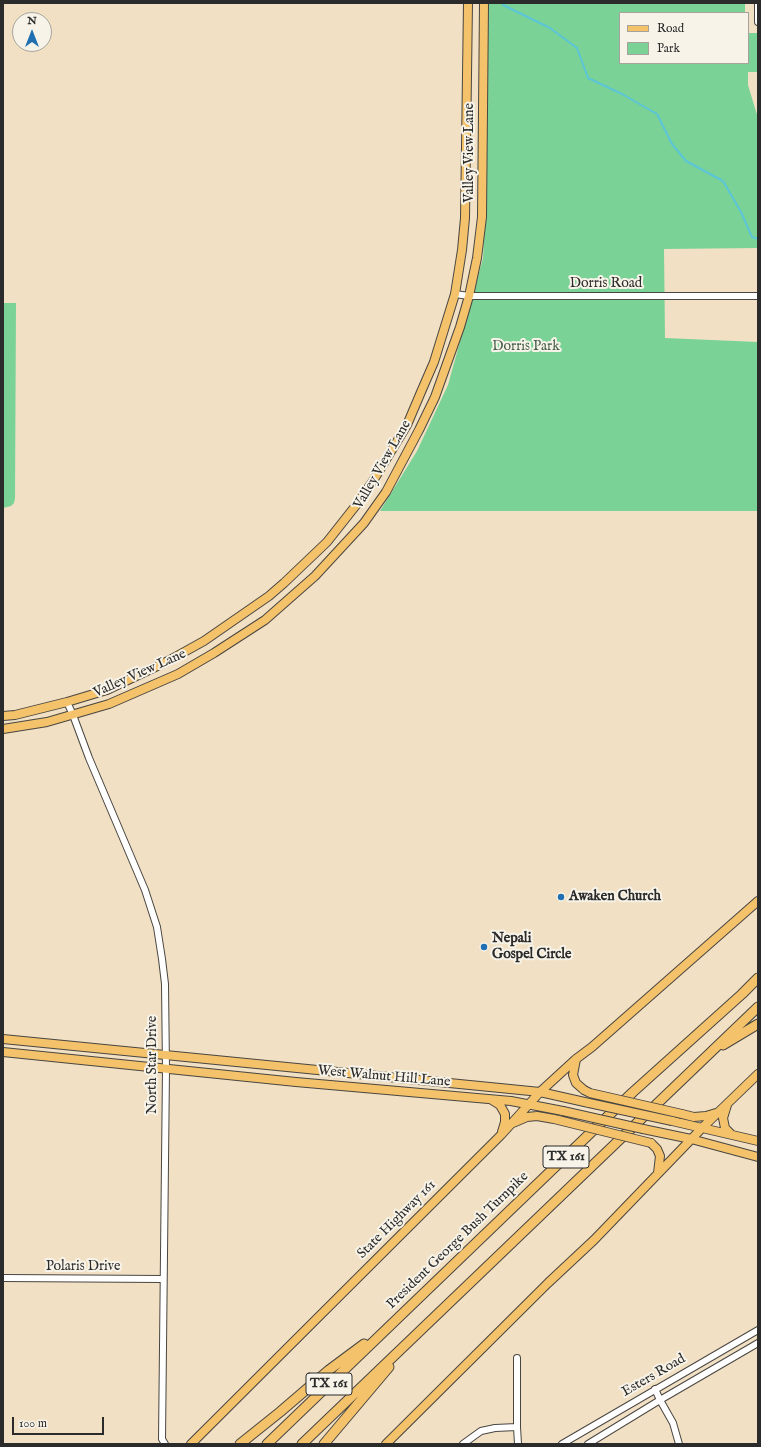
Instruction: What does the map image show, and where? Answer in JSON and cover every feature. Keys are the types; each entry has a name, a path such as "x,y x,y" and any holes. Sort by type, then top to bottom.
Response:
{"highway":[{"path":"742,994 758,972"},
{"name":"President George Bush Turnpike","path":"267,1444 633,1092 758,978"},
{"path":"711,1052 758,1007"},
{"path":"711,1052 754,1028 758,1024"},
{"name":"TX 161","path":"302,1444 711,1052"},
{"path":"240,1444 329,1370 392,1323"},
{"path":"324,1444 369,1393 409,1342"}],"main road":[{"name":"Valley View Lane","path":"3,716 15,715 67,702 107,690 168,661 204,641 270,596 320,549 357,504 390,454 407,425 434,362 455,294 466,218 468,3"},
{"name":"Valley View Lane","path":"3,729 47,722 109,704 178,674 208,657 265,620 315,576 364,523 390,485 435,397 460,327 469,296 477,258 482,216 484,3"},
{"name":"State Highway 161","path":"191,1444 501,1135 540,1092 758,901"},
{"name":"West Walnut Hill Lane","path":"3,1039 540,1092 703,1127 758,1141"},
{"path":"26,1054 28,1041"},
{"name":"West Walnut Hill Lane","path":"3,1052 528,1104 691,1139 758,1157"},
{"path":"576,1059 573,1074 576,1083 590,1093 694,1117 706,1116 719,1112"},
{"path":"386,1444 548,1283 594,1240 691,1139 758,1074"},
{"path":"412,1092 414,1080"},
{"path":"491,1100 500,1106 505,1114 505,1122 501,1135"},
{"path":"727,1104 723,1118 726,1128 732,1135"},
{"path":"512,1123 527,1117 537,1116 651,1143 657,1148 660,1156 658,1173"}],"street":[{"path":"758,3 758,22"},
{"name":"Dorris Road","path":"455,294 469,296 758,296"},
{"name":"North Star Drive","path":"67,702 74,715 89,758 145,890 157,927 162,959 165,984 166,1054 162,1439 165,1444"},
{"name":"Polaris Drive","path":"3,1278 163,1279"},
{"name":"Esters Road","path":"562,1444 758,1330"},
{"path":"744,1338 750,1348"},
{"name":"Esters Road","path":"588,1444 660,1400 758,1344"},
{"path":"517,1358 518,1444"},
{"path":"655,1389 673,1422 679,1444"},
{"path":"464,1444 481,1431 495,1428 517,1427"}],"green space":[{"name":"Dorris Park","path":"487,3 745,3 745,12 619,12 619,64 749,64 749,33 758,33 758,72 748,72 748,85 758,118 758,248 664,249 665,338 758,342 758,511 380,511 417,451 448,385 483,258 487,146"},
{"path":"3,303 16,303 15,498 14,503 11,506 3,508"}],"waterway":[{"path":"503,5 550,28 577,48 588,78 622,94 657,114 672,144 686,161 723,181 741,212 752,237 758,239"}],"place":[{"name":"Awaken Church","path":"561,897"},
{"name":"Nepali Gospel Circle","path":"484,947"}]}
